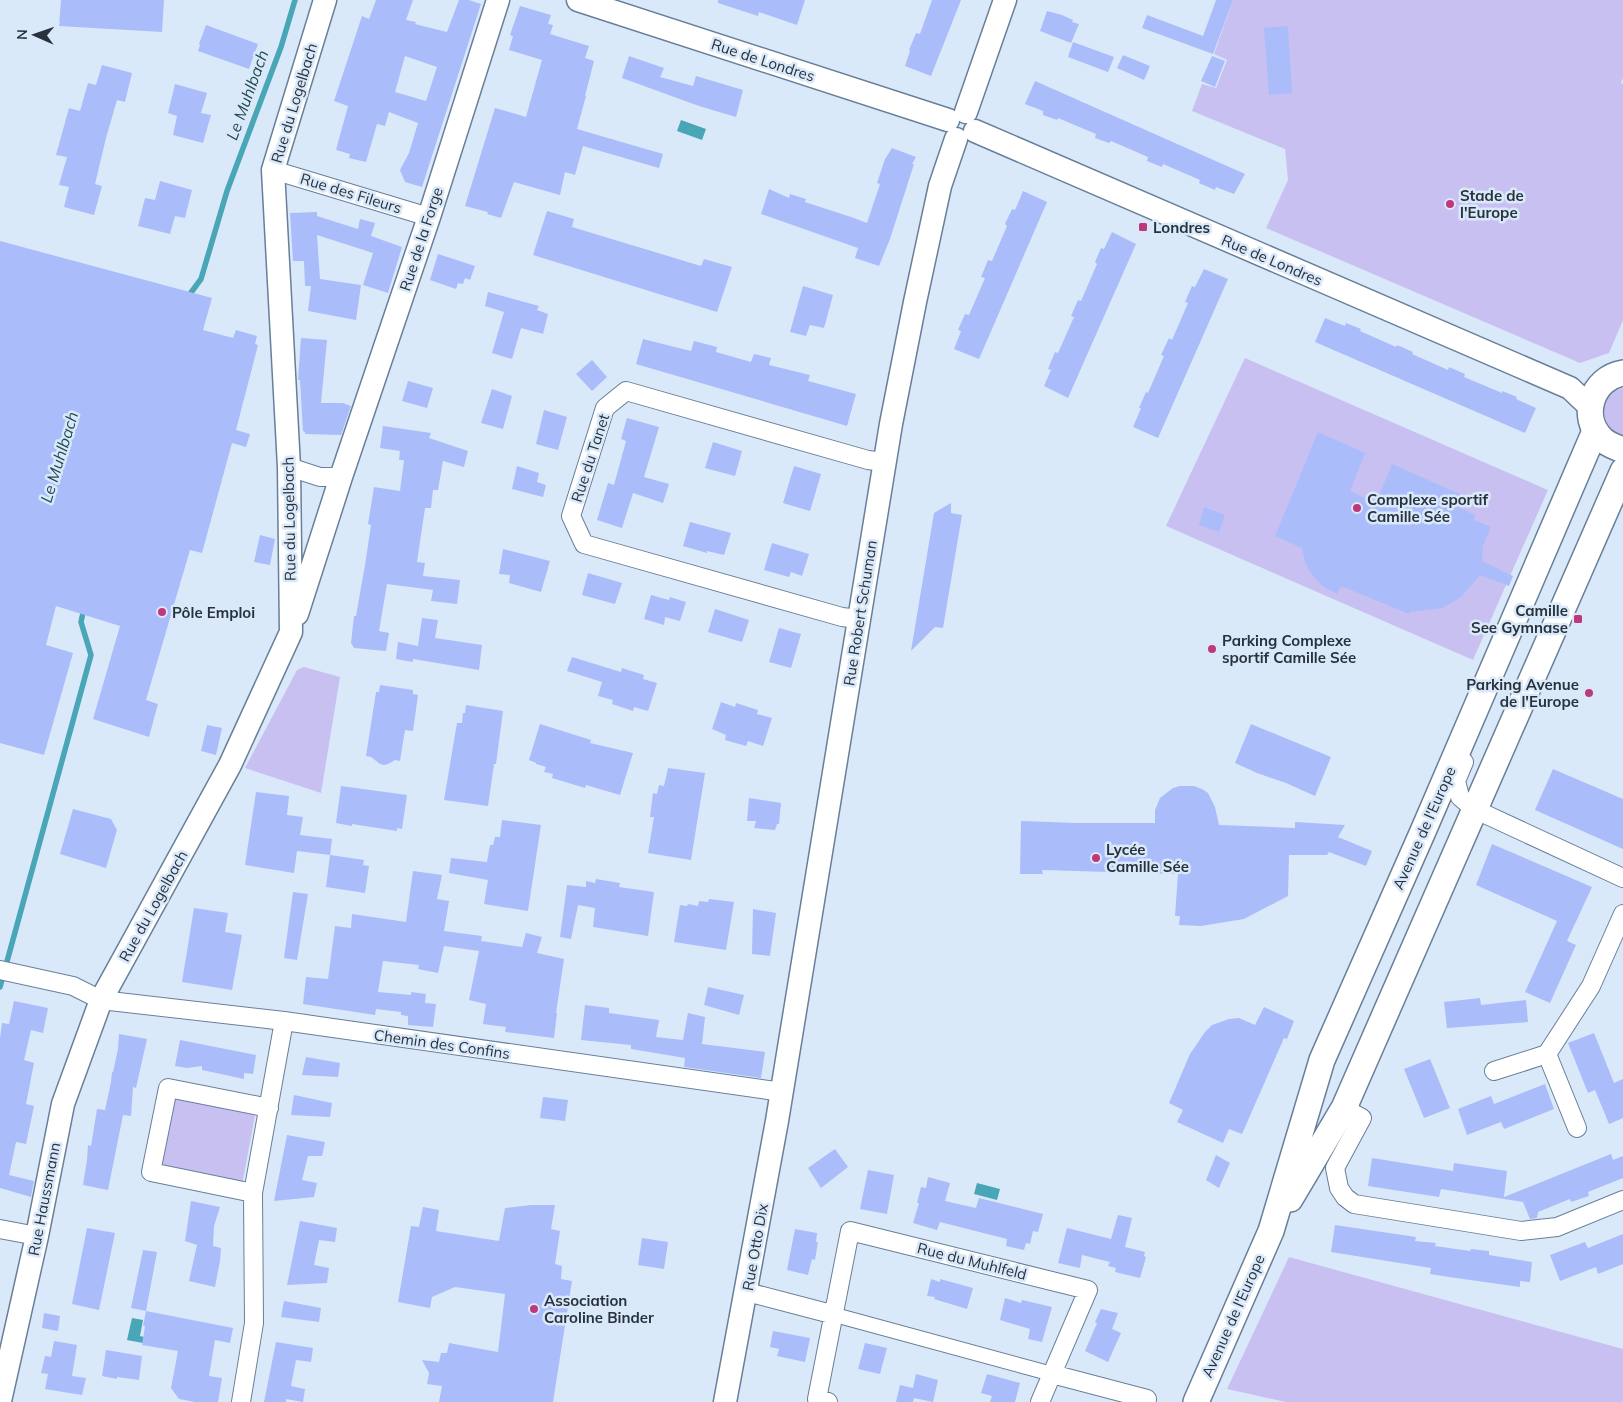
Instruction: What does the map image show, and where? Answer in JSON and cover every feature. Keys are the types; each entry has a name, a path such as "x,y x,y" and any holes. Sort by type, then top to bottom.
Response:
{"main road":[{"path":"1622,371 1603,382 1594,397 1591,422 1595,431 1603,440 1623,450"},
{"name":"Avenue de l'Europe","path":"1271,1231 1322,1060 1595,431"},
{"name":"Avenue de l'Europe","path":"1196,1402 1271,1231 1344,1108 1623,471"}],"street":[{"name":"Rue du Logelbach","path":"101,1000 230,765 291,632 289,468 273,170 325,0"},
{"name":"Rue de la Forge","path":"291,632 429,217 498,0"},
{"name":"Rue de Londres","path":"578,0 961,126 1594,397"},
{"name":"Rue Robert Schuman","path":"782,1092 884,462 915,302 940,186 1005,0"},
{"name":"Rue des Fileurs","path":"273,170 429,217"},
{"name":"Rue du Tanet","path":"859,619 842,617 584,544 570,516 605,408 626,391 868,460 884,462"},
{"path":"289,468 320,477 341,477"},
{"path":"1484,688 1484,713 1456,781 1460,797 1474,809 1623,878"},
{"path":"1494,1071 1546,1054 1591,986 1623,914"},
{"name":"Chemin des Confins","path":"0,970 73,986 101,1000 284,1022 782,1092"},
{"name":"Rue Haussmann","path":"0,1401 37,1236 63,1104 101,1000"},
{"path":"241,1402 254,1323 253,1193 284,1022"},
{"path":"1546,1054 1577,1128"},
{"path":"253,1193 151,1172 168,1088 269,1108"},
{"name":"Rue Otto Dix","path":"725,1402 747,1292 782,1092"},
{"path":"1344,1108 1362,1118 1335,1168 1339,1188 1345,1198 1354,1204 1521,1231 1557,1227 1623,1200"},
{"path":"0,1230 37,1236"},
{"name":"Rue du Muhlfeld","path":"828,1402 818,1399 850,1231 1088,1290 1040,1402"},
{"path":"747,1292 1147,1399"},
{"path":"0,1401 13,1402"}],"shaded area":[{"name":"Stade de l'Europe","path":"1233,0 1623,0 1623,78 1621,83 1623,84 1623,320 1609,353 1580,363 1266,228 1288,180 1285,149 1192,111 1202,84 1216,88 1227,60 1214,54"},
{"name":"Complexe sportif Camille Sée","path":"1245,358 1548,490 1473,660 1166,526"},
{"path":"1623,388 1623,435 1614,432 1608,426 1604,412 1608,397"},
{"path":"304,667 340,677 321,793 245,768 297,670"},
{"path":"176,1094 256,1110 242,1185 161,1168"},
{"path":"1289,1257 1623,1349 1623,1402 1286,1402 1227,1389"}],"water":[{"path":"681,120 706,129 702,140 677,131"},
{"path":"977,1183 1000,1189 997,1200 974,1194"},
{"path":"132,1318 143,1320 140,1336 144,1337 143,1343 127,1340"}],"building":[{"path":"61,0 164,0 162,32 59,26"},
{"path":"376,0 413,0 406,20 447,32 459,0 469,0 481,4 422,187 405,182 400,170 409,153 418,123 389,112 385,126 377,124 366,162 349,158 350,154 336,150 348,106 334,101 362,16 369,19","holes":["405,56 437,67 426,101 395,92"]},
{"path":"718,0 805,0 797,25 759,12 758,16 718,3"},
{"path":"932,0 961,0 931,76 905,66 909,50 916,33 920,34"},
{"path":"1216,0 1233,0 1213,54 1142,28 1147,15 1203,36"},
{"path":"520,6 551,15 548,24 553,25 550,34 589,46 585,58 594,61 577,129 663,154 659,168 583,146 575,175 565,172 560,195 514,182 501,218 487,214 488,212 465,206 495,108 526,117 542,60 509,50 513,36 510,35"},
{"path":"1047,11 1062,15 1073,20 1072,22 1079,24 1071,43 1040,31"},
{"path":"206,25 258,44 249,69 198,51"},
{"path":"1288,26 1292,93 1269,95 1264,28"},
{"path":"1073,42 1114,57 1108,72 1068,57"},
{"path":"1123,55 1150,66 1144,80 1117,68"},
{"path":"629,56 664,68 660,77 693,86 696,76 743,90 736,117 699,106 622,78"},
{"path":"1212,56 1225,61 1215,87 1201,81"},
{"path":"102,65 132,73 125,102 117,100 106,138 95,184 102,186 94,215 64,207 69,187 59,185 67,157 56,155 69,108 80,111 88,83 96,85"},
{"path":"1035,81 1245,174 1234,194 1216,187 1215,190 1199,183 1200,180 1163,164 1162,167 1147,161 1148,157 1111,141 1109,143 1095,138 1096,134 1058,118 1057,120 1043,115 1043,111 1025,104"},
{"path":"175,84 207,93 201,113 211,115 203,143 173,135 177,116 168,113"},
{"path":"892,148 916,157 912,164 914,164 890,239 879,266 855,258 858,248 761,214 769,189 789,198 790,194 806,199 805,202 867,223 880,184 877,183 885,159"},
{"path":"160,181 192,190 185,218 175,216 170,234 138,226 145,198 155,200"},
{"path":"1023,191 1047,202 979,359 954,349 961,331 958,330 965,314 969,315 985,278 981,277 988,260 992,261 1007,226 1005,224 1012,209 1015,210"},
{"path":"547,211 574,219 572,227 701,266 704,259 732,267 717,312 533,255"},
{"path":"317,212 317,216 358,229 360,219 375,223 371,236 402,247 388,293 363,285 373,253 317,235 320,279 361,285 356,320 308,311 311,286 305,286 304,261 293,261 290,213"},
{"path":"1112,232 1136,244 1068,398 1044,386 1051,370 1048,369 1055,352 1058,353 1074,317 1071,316 1078,300 1081,301 1097,264 1095,262 1101,248 1104,249"},
{"path":"0,241 212,298 203,330 233,338 236,330 257,336 255,344 258,345 236,430 250,434 246,447 232,443 202,553 190,550 146,700 158,704 149,737 93,719 120,626 56,606 46,645 73,653 44,755 0,743"},
{"path":"438,254 475,266 470,280 465,278 463,284 458,283 456,289 430,280"},
{"path":"1204,269 1228,279 1158,438 1133,427 1141,408 1139,408 1146,392 1148,393 1164,356 1161,355 1169,338 1172,340 1188,303 1185,302 1192,286 1195,287"},
{"path":"803,286 833,295 824,328 810,325 806,336 790,332"},
{"path":"488,292 539,306 537,310 548,314 543,334 521,328 512,359 492,353 504,312 485,306"},
{"path":"1325,318 1345,326 1346,323 1361,329 1360,331 1396,347 1397,345 1413,352 1412,354 1448,370 1449,367 1465,374 1464,377 1502,393 1502,391 1517,397 1516,399 1536,408 1525,433 1315,342"},
{"path":"301,338 327,340 321,403 343,403 351,406 341,435 305,434 303,431 300,380 298,380"},
{"path":"643,339 691,351 694,341 717,347 716,352 751,362 754,354 771,358 769,365 810,375 808,381 856,394 847,426 636,364"},
{"path":"592,360 607,377 592,391 576,374"},
{"path":"408,381 433,388 427,408 402,401"},
{"path":"492,389 512,396 503,429 481,423"},
{"path":"544,410 567,417 558,450 536,444"},
{"path":"627,418 659,427 644,477 669,484 663,503 633,493 622,528 597,520 608,483 614,485 626,441 621,439"},
{"path":"383,426 431,433 429,438 468,451 464,467 443,461 438,490 433,490 431,508 425,508 417,562 425,563 423,576 460,580 457,604 431,601 433,590 387,584 379,631 389,633 386,651 354,648 351,643 354,616 356,616 371,525 368,524 374,487 400,491 404,460 399,460 400,451 380,448"},
{"path":"1318,432 1365,453 1350,491 1376,503 1392,464 1464,496 1460,508 1475,515 1474,520 1491,527 1483,546 1482,561 1513,576 1509,586 1480,575 1461,597 1442,608 1410,612 1409,614 1346,588 1340,587 1337,594 1324,587 1309,570 1302,548 1275,536"},
{"path":"713,442 742,451 735,476 705,468"},
{"path":"517,466 539,473 537,482 546,485 543,497 512,489"},
{"path":"794,466 821,474 810,511 783,503"},
{"path":"951,503 951,513 962,515 943,628 935,627 911,651 934,513"},
{"path":"1204,507 1225,515 1219,532 1199,525"},
{"path":"690,522 731,533 724,555 707,551 707,553 683,546"},
{"path":"260,535 275,539 270,565 254,562"},
{"path":"772,543 809,554 802,576 791,572 789,577 764,570"},
{"path":"503,549 550,561 541,592 509,583 510,575 499,574"},
{"path":"588,573 622,583 615,604 582,595"},
{"path":"651,595 669,600 670,597 686,602 680,621 665,617 664,625 644,619"},
{"path":"715,609 749,620 742,642 708,632"},
{"path":"422,618 438,620 435,638 482,645 479,670 413,659 413,662 396,659 398,642 418,646"},
{"path":"779,628 801,634 791,668 769,662"},
{"path":"572,657 621,672 622,668 644,675 643,679 657,683 648,711 634,707 633,711 612,704 613,700 598,696 602,682 567,671"},
{"path":"380,685 413,690 413,694 418,695 413,731 405,730 400,761 395,760 384,765 366,756 376,692 379,692"},
{"path":"721,702 735,707 736,703 758,710 757,714 772,718 763,746 748,741 746,746 725,740 726,735 712,729"},
{"path":"466,705 503,711 488,806 444,800 457,723 462,723"},
{"path":"540,724 591,740 590,743 633,753 620,795 586,785 585,788 552,778 553,774 544,772 546,767 529,760"},
{"path":"1251,724 1331,757 1315,796 1235,763"},
{"path":"207,725 222,728 216,755 201,751"},
{"path":"668,768 705,773 691,860 648,853 654,817 650,817 653,793 657,794 659,785 664,786"},
{"path":"1553,769 1623,799 1623,849 1535,810"},
{"path":"341,786 407,795 402,829 397,828 397,831 336,823"},
{"path":"1194,786 1208,793 1215,807 1219,825 1295,828 1295,822 1345,825 1338,837 1372,851 1366,866 1329,852 1327,855 1289,855 1288,896 1244,919 1201,926 1179,925 1180,916 1175,916 1178,874 1042,870 1043,874 1020,874 1021,821 1155,823 1155,810 1160,798 1173,788"},
{"path":"256,792 289,796 287,815 303,817 300,835 332,839 330,855 297,851 294,873 245,865"},
{"path":"749,798 781,803 779,824 777,824 775,830 754,828 756,821 747,821"},
{"path":"73,809 111,819 117,830 106,868 60,854"},
{"path":"502,820 541,825 528,911 484,904 488,880 449,873 451,858 487,862 490,845 493,845 495,837 500,837"},
{"path":"1492,844 1592,887 1567,941 1576,945 1550,1003 1525,992 1557,921 1476,885"},
{"path":"330,855 364,860 363,865 369,866 365,893 326,887"},
{"path":"413,871 442,875 437,899 449,901 444,931 482,936 481,941 522,947 526,933 542,937 537,953 564,959 554,1038 505,1032 506,1027 483,1024 486,1004 469,1000 479,951 444,946 438,973 418,969 419,965 383,961 378,992 411,995 411,992 426,994 425,1003 436,1004 433,1027 408,1025 408,1016 401,1015 401,1012 376,1009 375,1015 303,1004 306,977 328,979 335,926 351,928 352,914 406,922"},
{"path":"596,879 620,883 619,887 654,892 648,936 593,927 595,908 578,905 571,939 560,937 567,885 586,887 586,881 595,883"},
{"path":"293,892 308,894 297,960 284,958"},
{"path":"709,899 734,902 726,950 674,942 680,905 698,906 699,901 708,902"},
{"path":"194,908 228,913 225,932 242,935 232,990 182,982"},
{"path":"753,909 776,913 770,956 752,954"},
{"path":"708,987 744,995 739,1015 704,1005"},
{"path":"1480,998 1481,1005 1526,1000 1528,1022 1447,1028 1444,1002"},
{"path":"14,1001 48,1008 43,1033 31,1030 24,1060 34,1063 26,1104 34,1106 26,1144 16,1142 9,1175 34,1181 31,1197 0,1188 0,1038 2,1023 9,1024"},
{"path":"585,1005 609,1008 609,1013 659,1020 656,1037 683,1040 688,1013 705,1017 702,1044 765,1052 761,1078 684,1067 685,1058 631,1049 631,1045 581,1040"},
{"path":"1264,1007 1294,1021 1287,1039 1284,1038 1242,1134 1229,1129 1223,1143 1177,1122 1183,1110 1169,1103 1190,1054 1205,1032 1212,1025 1229,1019 1239,1018 1255,1025"},
{"path":"1594,1033 1614,1083 1623,1079 1623,1118 1609,1124 1595,1090 1588,1093 1568,1043"},
{"path":"119,1034 147,1039 136,1088 133,1087 131,1116 123,1115 108,1190 83,1185 88,1145 91,1146 97,1109 105,1110 118,1049"},
{"path":"180,1040 256,1055 253,1074 244,1073 244,1079 202,1070 202,1066 187,1068 175,1066"},
{"path":"306,1057 340,1063 338,1077 302,1075"},
{"path":"1430,1059 1450,1108 1424,1118 1404,1069"},
{"path":"1545,1084 1554,1109 1504,1129 1501,1122 1467,1135 1458,1109 1491,1096 1494,1104"},
{"path":"294,1095 332,1103 330,1117 291,1115"},
{"path":"543,1097 568,1100 565,1121 540,1118"},
{"path":"287,1135 325,1142 322,1156 308,1156 302,1180 317,1183 314,1197 274,1201"},
{"path":"835,1149 848,1167 821,1188 808,1168"},
{"path":"1611,1154 1613,1160 1623,1156 1623,1178 1588,1192 1589,1196 1571,1202 1570,1199 1538,1212 1537,1218 1530,1219 1523,1202 1441,1189 1439,1197 1368,1186 1372,1158 1453,1171 1454,1163 1507,1171 1504,1197"},
{"path":"1216,1155 1230,1163 1219,1188 1206,1180"},
{"path":"868,1170 894,1175 887,1214 860,1209"},
{"path":"928,1177 950,1183 945,1201 976,1208 979,1198 1043,1214 1038,1232 1033,1231 1030,1244 1026,1243 1024,1250 1006,1246 1007,1239 940,1222 937,1230 913,1223 919,1203 917,1203 921,1187 926,1188"},
{"path":"191,1201 220,1207 214,1226 213,1246 221,1248 215,1287 189,1281 197,1245 185,1241"},
{"path":"555,1205 551,1229 560,1231 555,1264 562,1266 561,1279 572,1281 553,1402 439,1402 442,1386 427,1384 429,1373 422,1360 439,1362 441,1353 447,1353 449,1343 498,1352 505,1294 455,1287 432,1297 430,1308 398,1302 411,1226 419,1227 423,1207 439,1210 436,1231 499,1241 505,1208"},
{"path":"1118,1215 1132,1218 1125,1247 1145,1252 1144,1256 1146,1257 1140,1278 1115,1272 1116,1268 1108,1266 1110,1262 1082,1255 1080,1268 1058,1263 1067,1228 1111,1239"},
{"path":"300,1221 337,1228 335,1242 319,1240 314,1265 329,1268 327,1283 287,1285"},
{"path":"1335,1225 1416,1237 1415,1241 1436,1243 1435,1246 1470,1251 1471,1249 1489,1251 1489,1255 1532,1262 1530,1282 1520,1281 1520,1287 1449,1277 1430,1274 1431,1268 1331,1252"},
{"path":"87,1228 115,1233 99,1310 72,1304"},
{"path":"795,1229 817,1233 816,1242 818,1242 815,1260 812,1259 808,1275 787,1270"},
{"path":"1623,1234 1623,1264 1598,1274 1596,1267 1560,1281 1550,1255 1585,1242 1588,1248"},
{"path":"642,1238 668,1242 664,1269 638,1265"},
{"path":"143,1250 157,1252 146,1311 131,1308"},
{"path":"931,1279 940,1282 940,1279 973,1288 967,1309 934,1299 935,1297 927,1296"},
{"path":"1005,1298 1021,1303 1022,1300 1052,1307 1042,1342 1028,1339 1030,1329 1000,1320"},
{"path":"284,1301 321,1308 319,1322 281,1317"},
{"path":"1101,1309 1118,1313 1112,1329 1121,1333 1108,1362 1085,1351"},
{"path":"146,1311 233,1328 230,1343 215,1340 209,1376 222,1378 218,1402 195,1402 179,1399 171,1388 178,1351 142,1345"},
{"path":"44,1313 60,1316 58,1331 42,1328"},
{"path":"773,1331 810,1338 805,1362 777,1356 779,1349 770,1347"},
{"path":"54,1341 77,1345 72,1376 86,1378 82,1395 45,1389 48,1374 41,1373 45,1356 51,1357"},
{"path":"276,1342 313,1348 311,1362 296,1360 291,1386 305,1389 303,1402 286,1399 286,1402 264,1402"},
{"path":"865,1343 887,1348 880,1374 858,1369"},
{"path":"106,1350 142,1356 139,1380 102,1376"},
{"path":"916,1374 938,1380 933,1402 914,1398 913,1402 896,1402 900,1385 913,1388"},
{"path":"987,1374 1020,1383 1015,1402 990,1402 992,1396 981,1393"}],"waterway":[{"name":"Le Muhlbach","path":"187,298 201,279 227,191 281,47 295,0"},
{"name":"Le Muhlbach","path":"0,987 91,655 81,622 84,608"}],"place":[{"name":"Stade de l'Europe","path":"1450,204"},
{"name":"Londres","path":"1143,227"},
{"name":"Complexe sportif Camille Sée","path":"1357,508"},
{"name":"Pôle Emploi","path":"162,612"},
{"name":"Camille See Gymnase","path":"1578,619"},
{"name":"Parking Complexe sportif Camille Sée","path":"1212,649"},
{"name":"Parking Avenue de l'Europe","path":"1589,693"},
{"name":"Lycée Camille Sée","path":"1096,858"},
{"name":"Association Caroline Binder","path":"534,1309"}]}
